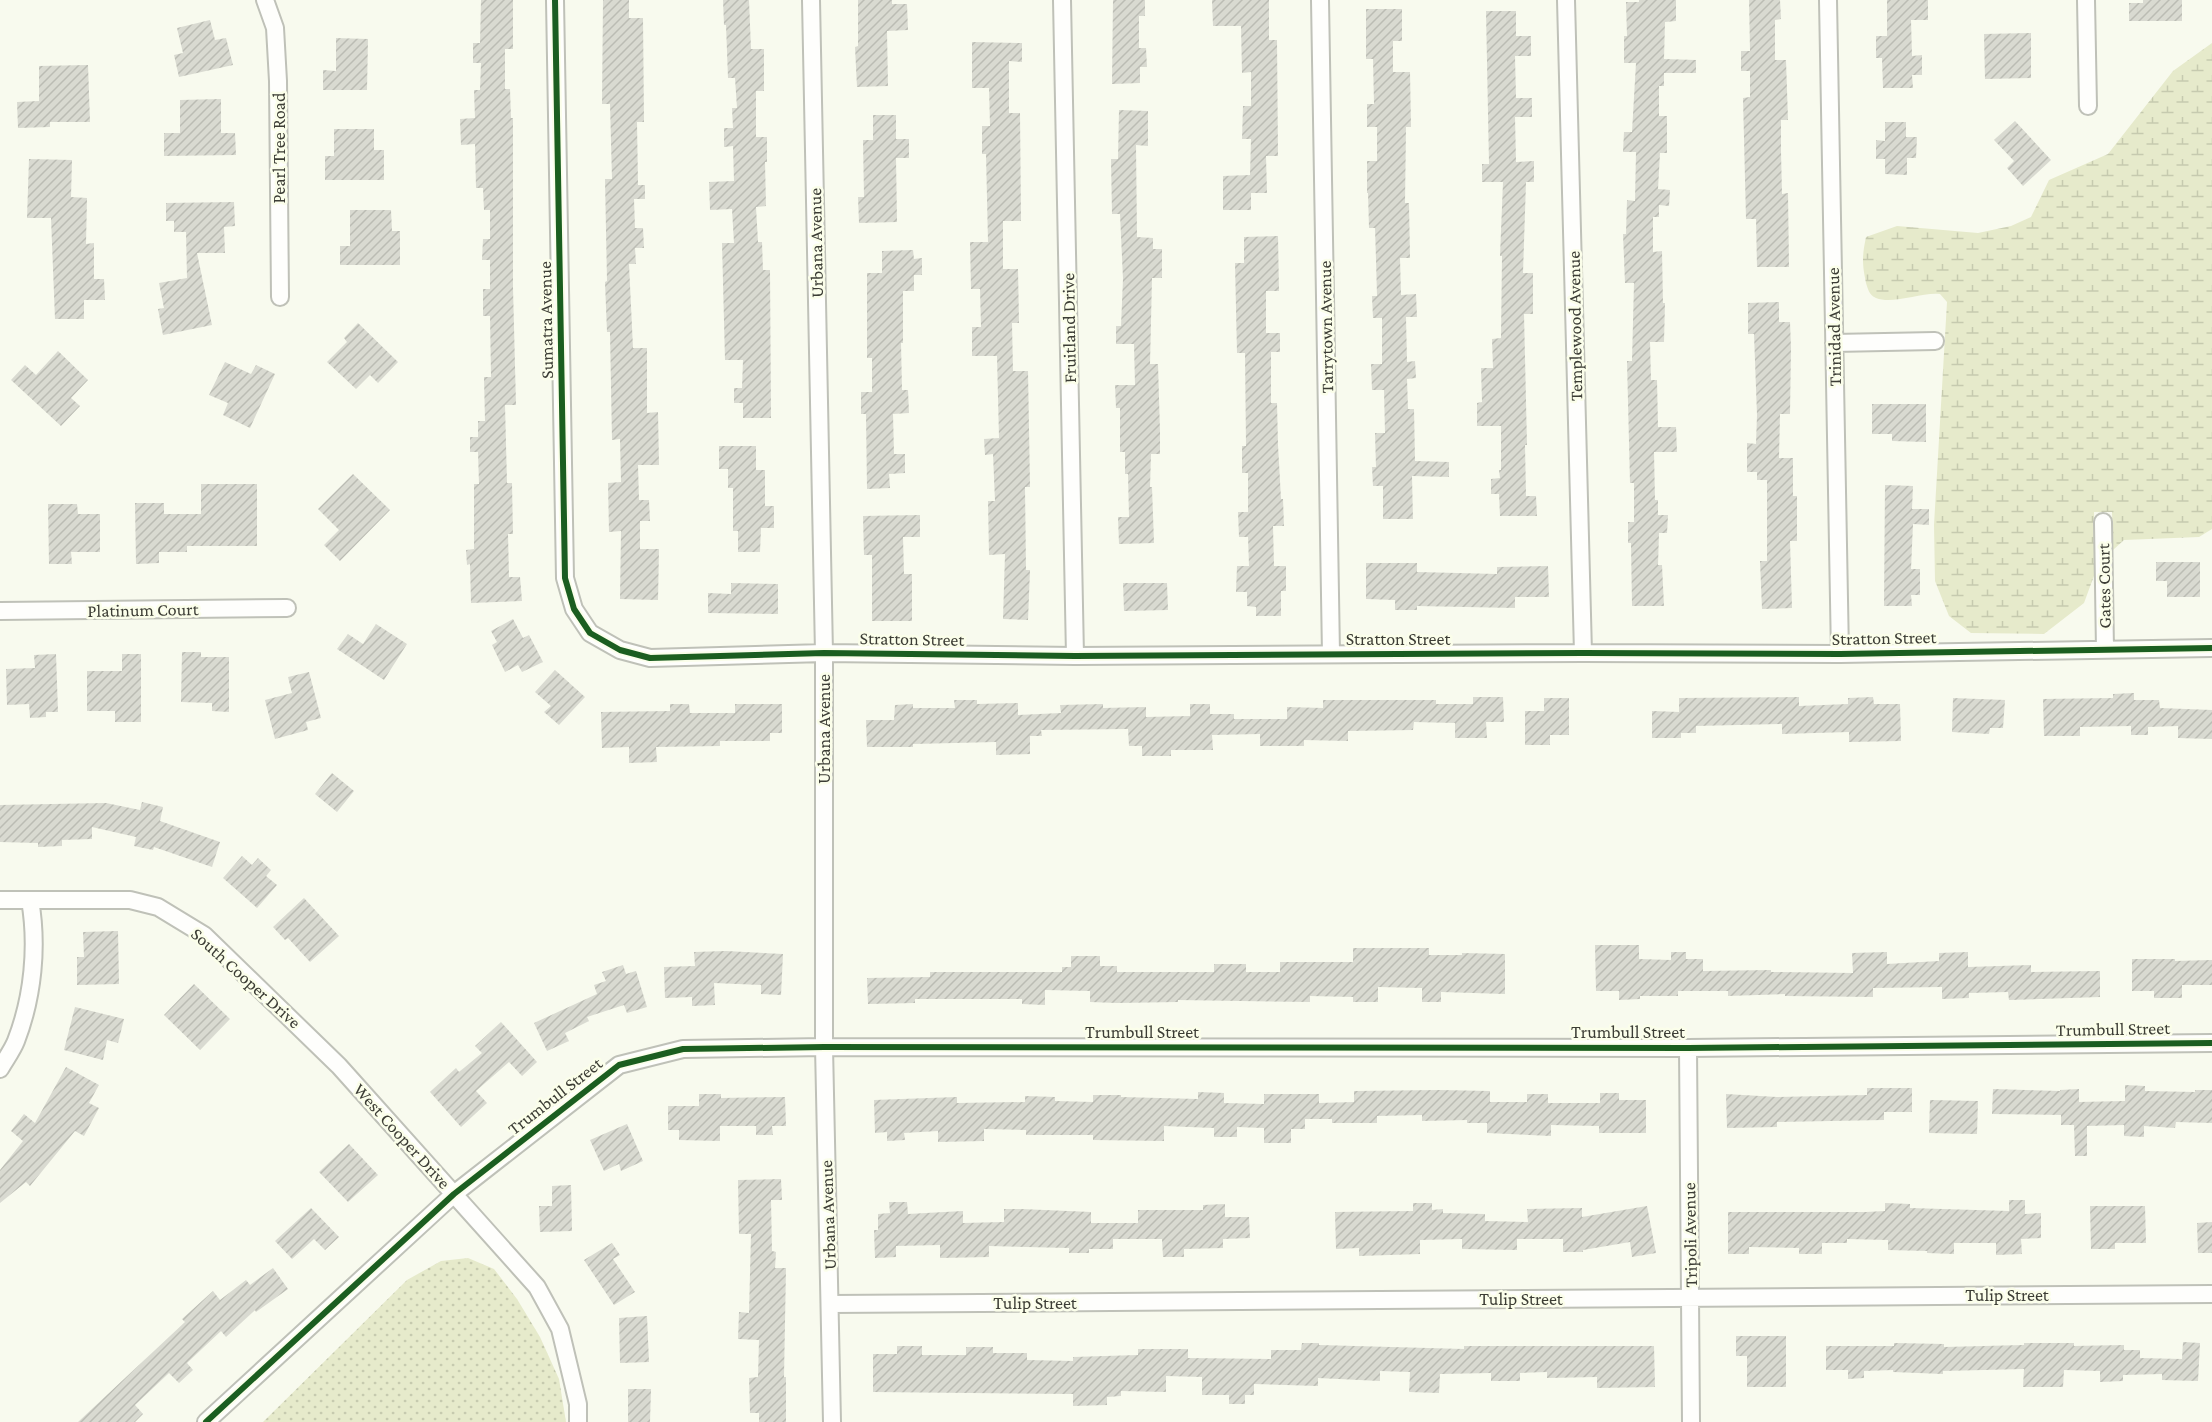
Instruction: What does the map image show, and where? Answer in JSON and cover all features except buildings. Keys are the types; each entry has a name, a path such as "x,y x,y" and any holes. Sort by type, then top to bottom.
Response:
{"street":[{"name":"Pearl Tree Road","path":"266,0 274,28 278,81 280,297"},
{"name":"Sumatra Avenue","path":"555,0 565,578 574,609 590,633"},
{"name":"Urbana Avenue","path":"812,0 824,653 824,1047 832,1422"},
{"name":"Fruitland Drive","path":"1062,0 1076,656"},
{"name":"Tarrytown Avenue","path":"1320,0 1331,654"},
{"name":"Templewood Avenue","path":"1566,0 1583,653"},
{"name":"Trinidad Avenue","path":"1828,0 1840,654"},
{"path":"2086,0 2088,106"},
{"path":"1834,343 1935,341"},
{"name":"Gates Court","path":"2103,522 2105,650"},
{"name":"Platinum Court","path":"0,611 287,608"},
{"name":"Stratton Street","path":"590,633 620,650 650,658 824,653 1076,656 1840,654 2212,648"},
{"name":"South Cooper Drive","path":"0,900 130,900 158,907 204,935 339,1066"},
{"path":"0,1069 15,1042 32,987 34,921 30,900"},
{"name":"Trumbull Street","path":"206,1422 454,1194 619,1065 683,1049 824,1047 1688,1048 2212,1043"},
{"name":"Tripoli Avenue","path":"1688,1048 1691,1422"},
{"name":"West Cooper Drive","path":"339,1066 537,1287 560,1329 578,1404 578,1422"},
{"name":"Tulip Street","path":"831,1304 2212,1294"}],"green space":[{"path":"2212,43 2212,529 2199,537 2124,540 2113,550 2112,512 2094,512 2095,573 2084,603 2044,634 1971,633 1949,616 1935,581 1934,525 1947,302 1940,294 1891,300 1883,300 1872,295 1866,283 1863,265 1866,237 1897,226 1978,233 2011,226 2031,217 2049,180 2108,154 2173,71"},
{"path":"468,1258 494,1269 517,1299 540,1337 559,1379 566,1422 263,1422 407,1280 441,1261"}],"cycle path":[{"path":"555,0 565,578 574,609 590,633 620,650 650,658 824,653 1075,656 1840,654 2212,648"},
{"path":"206,1422 454,1194 619,1065 683,1049 824,1047 1688,1048 2212,1043"}]}
